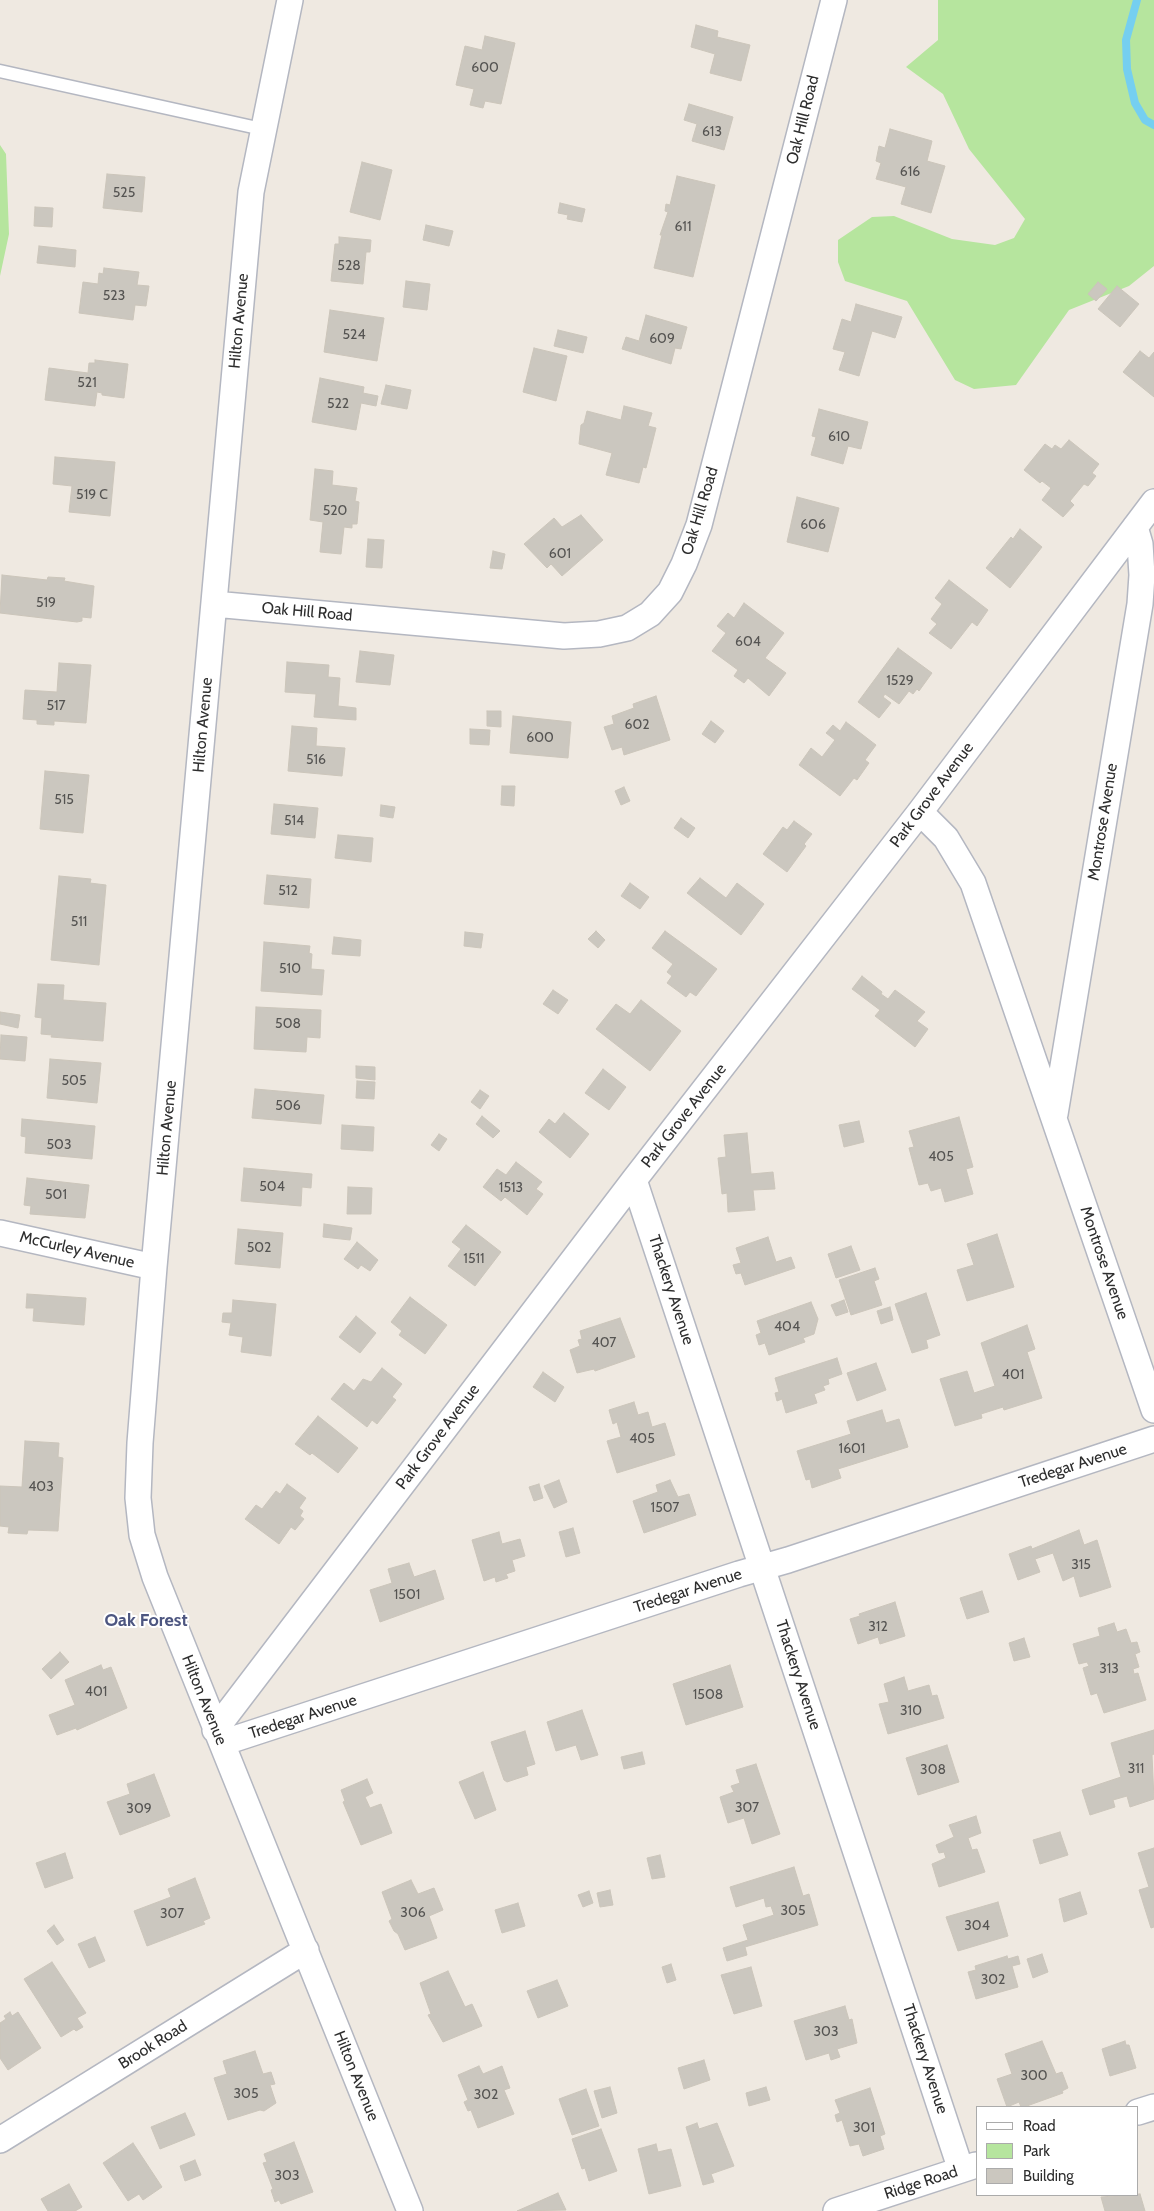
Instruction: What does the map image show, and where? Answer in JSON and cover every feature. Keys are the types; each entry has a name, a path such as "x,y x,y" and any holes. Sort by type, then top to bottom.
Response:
{"street":[{"name":"Hilton Avenue","path":"290,0 262,129 251,192 154,1267 140,1443 138,1498 142,1535 155,1577 410,2211"},
{"name":"Oak Hill Road","path":"214,604 564,636 599,634 627,628 650,614 670,592 684,564 699,525 834,0"},
{"name":"Park Grove Avenue","path":"218,1737 634,1180 920,812 1154,502"},
{"name":"Montrose Avenue","path":"1055,1116 1140,604 1142,575 1140,544 1135,527"},
{"name":"Montrose Avenue","path":"920,812 946,838 973,883 1055,1116 1154,1410"},
{"name":"Thackery Avenue","path":"634,1180 762,1567 970,2167"},
{"name":"McCurley Avenue","path":"0,1233 154,1267"},
{"name":"Tredegar Avenue","path":"218,1737 762,1567 1154,1439"},
{"name":"Brook Road","path":"0,2140 306,1950"},
{"path":"1139,2112 1154,2107"},
{"name":"Ridge Road","path":"836,2211 970,2167"}],"lane":[{"path":"0,71 262,129"}],"green space":[{"path":"938,0 1154,0 1154,266 1129,286 1069,310 1016,385 974,389 955,380 907,301 845,281 838,262 838,240 872,217 894,216 952,239 995,245 1014,238 1025,219 969,149 943,94 906,67 938,40"},
{"path":"0,145 6,154 9,234 0,276"}],"building":[{"path":"696,25 718,31 717,37 750,45 741,81 710,73 715,54 691,47"},
{"path":"485,36 515,43 501,104 485,101 483,108 470,105 474,89 456,85 465,46 482,50"},
{"path":"689,104 733,117 724,150 692,141 697,124 684,120"},
{"path":"890,129 932,141 927,161 945,166 931,213 901,204 906,187 876,179 881,163 876,161 879,146 885,148"},
{"path":"362,162 392,170 380,220 350,212"},
{"path":"107,174 145,177 142,212 103,208"},
{"path":"677,176 715,185 693,277 654,268 662,235 660,235 668,212 665,211 666,204 670,205"},
{"path":"560,203 585,209 582,222 567,219 568,215 558,213"},
{"path":"35,207 53,208 52,227 34,226"},
{"path":"426,225 453,231 449,246 423,240"},
{"path":"339,237 371,240 370,252 366,252 363,284 331,281 335,244 339,244"},
{"path":"39,246 76,250 75,267 37,263"},
{"path":"104,268 139,272 137,285 149,286 146,306 135,305 133,320 79,313 83,282 98,284 99,273 103,274"},
{"path":"406,281 430,284 427,310 403,307"},
{"path":"1098,282 1107,289 1096,301 1088,294"},
{"path":"1117,286 1139,304 1120,327 1098,309"},
{"path":"856,304 902,317 895,338 872,331 859,376 839,370 845,352 833,349 842,319 851,322"},
{"path":"330,310 384,318 377,361 324,352"},
{"path":"646,315 687,327 681,349 675,348 671,364 622,349 626,337 639,341"},
{"path":"558,330 587,337 583,353 554,346"},
{"path":"534,348 567,356 556,401 523,392"},
{"path":"1140,351 1149,358 1154,352 1154,397 1123,372"},
{"path":"95,360 128,364 124,398 102,395 102,393 97,392 95,406 45,400 49,368 88,373 89,363 95,363"},
{"path":"320,378 364,387 363,393 378,396 376,406 361,403 356,430 312,422"},
{"path":"386,385 411,390 407,409 381,404"},
{"path":"624,406 652,413 648,426 656,428 646,468 643,467 639,483 606,475 612,453 579,444 581,425 584,423 587,411 621,420"},
{"path":"819,409 868,422 861,449 848,446 843,464 811,455 816,437 812,436"},
{"path":"1069,440 1099,464 1092,473 1096,476 1088,486 1084,484 1070,501 1074,505 1063,517 1042,500 1051,488 1042,481 1040,483 1024,470 1045,444 1052,449 1055,445 1061,449"},
{"path":"55,457 115,462 110,516 69,512 72,486 53,484"},
{"path":"315,469 333,471 332,485 357,488 355,501 359,502 357,524 352,524 352,528 344,527 341,554 320,552 323,522 310,520"},
{"path":"797,497 839,508 828,552 787,542"},
{"path":"581,515 603,540 562,576 551,564 547,568 524,544 554,518 562,527"},
{"path":"1020,529 1042,547 1010,588 986,568 1011,537 1013,539"},
{"path":"368,539 384,540 382,568 366,567"},
{"path":"493,551 505,554 502,569 490,568"},
{"path":"2,575 47,580 48,577 65,578 64,581 94,586 91,618 82,617 82,621 77,622 0,613"},
{"path":"949,580 988,610 977,626 972,622 951,649 929,633 937,624 931,619 942,604 935,598"},
{"path":"744,603 784,633 765,658 786,673 769,696 748,678 744,683 734,676 738,670 712,651 726,633 717,626 728,613 734,618"},
{"path":"898,648 932,673 919,691 917,689 913,694 909,691 899,704 885,694 883,697 891,703 879,718 858,702"},
{"path":"360,651 394,655 390,685 356,682"},
{"path":"287,662 329,665 328,677 340,678 338,706 356,708 356,720 314,717 316,694 285,692"},
{"path":"59,663 91,665 86,723 54,721 54,725 37,724 37,720 23,719 25,690 57,692"},
{"path":"656,696 670,740 624,755 622,747 612,750 604,727 614,724 612,716 634,708 633,704"},
{"path":"487,711 501,711 501,727 487,726"},
{"path":"513,716 571,722 568,758 510,753"},
{"path":"711,721 724,731 715,743 702,734"},
{"path":"846,722 876,745 865,760 869,763 857,780 854,778 840,796 799,765 811,748 822,757 835,740 826,733 833,725 840,731"},
{"path":"292,726 317,728 316,746 345,748 342,776 288,771"},
{"path":"470,729 490,730 489,745 470,744"},
{"path":"45,771 89,775 83,833 40,829"},
{"path":"502,786 515,786 514,806 501,805"},
{"path":"624,787 630,801 621,805 615,791"},
{"path":"274,804 318,808 315,838 271,834"},
{"path":"381,805 395,807 393,818 380,816"},
{"path":"681,818 695,828 688,838 674,828"},
{"path":"794,821 812,834 804,844 806,846 787,872 763,854 783,827 787,830"},
{"path":"338,835 373,838 371,862 335,858"},
{"path":"267,875 311,879 309,908 264,904"},
{"path":"59,876 91,879 90,883 106,885 99,965 51,960"},
{"path":"700,878 726,898 737,883 764,904 741,935 687,893"},
{"path":"630,883 649,897 640,909 621,896"},
{"path":"596,931 605,940 598,948 588,939"},
{"path":"665,931 717,969 696,996 690,992 686,997 667,983 672,976 667,972 673,964 652,948"},
{"path":"465,932 483,934 481,948 464,946"},
{"path":"334,937 361,940 360,956 332,954"},
{"path":"264,942 310,946 309,953 312,954 311,969 324,970 322,995 261,991"},
{"path":"862,976 888,999 895,990 925,1012 917,1021 928,1029 915,1047 875,1016 880,1010 852,989"},
{"path":"38,984 64,985 63,1000 106,1003 103,1041 51,1037 52,1035 41,1034 42,1018 35,1017"},
{"path":"553,990 568,1000 558,1014 543,1004"},
{"path":"641,1000 681,1031 650,1071 596,1029 616,1004 630,1014"},
{"path":"256,1007 321,1010 320,1038 307,1037 306,1052 254,1049"},
{"path":"0,1012 20,1015 18,1028 0,1024"},
{"path":"1,1035 27,1037 25,1061 0,1059"},
{"path":"50,1059 101,1063 97,1103 47,1098"},
{"path":"356,1066 375,1067 375,1080 356,1078"},
{"path":"603,1069 626,1087 609,1110 585,1093"},
{"path":"357,1081 375,1082 374,1099 356,1098"},
{"path":"255,1089 324,1095 321,1124 252,1118"},
{"path":"480,1090 489,1096 480,1109 471,1102"},
{"path":"564,1113 589,1134 570,1158 539,1132 549,1119 555,1124"},
{"path":"482,1116 500,1131 493,1138 476,1124"},
{"path":"959,1117 973,1167 966,1169 973,1194 945,1202 941,1188 931,1191 928,1183 919,1185 909,1148 914,1147 909,1131"},
{"path":"22,1119 95,1126 92,1159 25,1153 26,1137 21,1136"},
{"path":"859,1121 864,1142 844,1147 839,1125"},
{"path":"342,1125 374,1127 373,1151 341,1149"},
{"path":"747,1133 751,1174 773,1172 775,1189 753,1190 755,1210 728,1212 727,1193 722,1194 718,1158 726,1157 724,1135"},
{"path":"439,1134 447,1139 439,1151 431,1145"},
{"path":"516,1162 542,1182 536,1189 543,1194 527,1215 505,1197 501,1201 483,1187 497,1169 506,1175"},
{"path":"244,1168 312,1174 311,1188 302,1187 301,1206 241,1201"},
{"path":"27,1178 89,1185 85,1218 30,1214 31,1206 24,1205"},
{"path":"348,1187 372,1188 371,1214 347,1214"},
{"path":"324,1224 352,1228 350,1240 323,1237"},
{"path":"466,1225 501,1252 475,1286 448,1266 461,1249 452,1242"},
{"path":"238,1229 283,1233 280,1268 235,1264"},
{"path":"997,1234 1014,1287 967,1301 957,1270 974,1265 967,1244"},
{"path":"768,1237 776,1262 791,1257 795,1268 745,1285 741,1273 736,1274 733,1265 741,1263 736,1248"},
{"path":"357,1242 378,1260 370,1271 361,1265 358,1269 344,1259"},
{"path":"851,1246 860,1270 836,1278 828,1254"},
{"path":"875,1268 879,1279 874,1281 882,1305 851,1315 839,1280"},
{"path":"926,1293 940,1335 926,1340 928,1348 912,1353 895,1304"},
{"path":"27,1294 86,1298 84,1325 33,1321 34,1308 26,1308"},
{"path":"410,1297 447,1325 425,1354 399,1335 402,1331 391,1322"},
{"path":"233,1300 276,1304 271,1356 241,1352 243,1337 229,1335 231,1323 222,1322 223,1313 232,1313"},
{"path":"844,1300 848,1312 836,1316 831,1305"},
{"path":"811,1302 818,1319 814,1334 803,1338 805,1342 769,1355 765,1343 759,1345 756,1335 761,1333 757,1321"},
{"path":"890,1307 893,1320 881,1324 877,1311"},
{"path":"356,1316 376,1333 360,1353 339,1337"},
{"path":"620,1318 635,1357 595,1371 594,1369 577,1373 570,1350 580,1346 578,1340 582,1339 580,1331"},
{"path":"1027,1325 1035,1349 1027,1352 1042,1398 1004,1410 1003,1407 981,1414 982,1418 955,1426 940,1379 967,1371 974,1393 995,1386 981,1343"},
{"path":"837,1358 842,1374 828,1379 829,1384 823,1386 825,1390 814,1394 817,1403 786,1413 782,1399 777,1401 775,1393 779,1392 775,1378"},
{"path":"876,1363 886,1390 857,1401 847,1373"},
{"path":"382,1368 402,1384 392,1397 396,1400 377,1424 372,1420 367,1427 331,1399 344,1383 354,1391 363,1379 371,1382"},
{"path":"543,1372 564,1387 555,1402 533,1387"},
{"path":"634,1402 638,1415 648,1412 652,1427 665,1423 675,1455 617,1473 607,1441 621,1437 617,1422 613,1424 609,1410"},
{"path":"882,1410 886,1423 899,1419 908,1447 838,1469 841,1478 812,1488 810,1479 806,1480 797,1451 851,1434 847,1421"},
{"path":"318,1416 358,1448 338,1473 312,1453 310,1455 295,1444"},
{"path":"25,1441 59,1443 58,1457 63,1458 58,1531 28,1530 27,1534 8,1533 9,1527 0,1526 0,1486 22,1487"},
{"path":"559,1480 567,1502 554,1508 544,1486"},
{"path":"670,1480 678,1497 689,1494 696,1515 644,1533 633,1501 658,1492 656,1485"},
{"path":"287,1484 306,1498 299,1508 303,1511 300,1516 304,1519 295,1530 291,1527 279,1544 245,1519 256,1505 262,1509 276,1491 280,1494"},
{"path":"539,1484 543,1498 534,1501 529,1487"},
{"path":"573,1528 580,1553 566,1557 559,1532"},
{"path":"1079,1530 1084,1545 1097,1540 1111,1587 1080,1597 1074,1576 1063,1581 1053,1553 1035,1559 1040,1572 1018,1580 1009,1554 1031,1546 1032,1549"},
{"path":"499,1532 502,1544 520,1539 525,1556 512,1560 515,1571 506,1574 508,1578 496,1582 495,1577 484,1581 472,1540"},
{"path":"409,1563 414,1577 435,1570 444,1599 380,1622 370,1590 392,1583 388,1569"},
{"path":"982,1591 989,1612 967,1619 960,1598"},
{"path":"895,1602 905,1636 880,1644 878,1637 858,1644 850,1619"},
{"path":"1114,1623 1117,1632 1126,1629 1131,1643 1137,1642 1140,1652 1135,1654 1139,1667 1133,1669 1134,1674 1138,1673 1146,1700 1104,1713 1097,1693 1091,1695 1083,1668 1089,1666 1087,1662 1079,1664 1073,1644 1100,1636 1098,1628"},
{"path":"1024,1638 1030,1657 1014,1661 1009,1643"},
{"path":"60,1652 69,1662 51,1679 42,1669"},
{"path":"101,1665 103,1670 111,1667 127,1708 77,1730 76,1728 57,1735 49,1715 75,1705 65,1680"},
{"path":"730,1665 743,1707 686,1725 673,1684"},
{"path":"904,1677 908,1691 929,1685 932,1696 937,1695 944,1718 888,1734 879,1704 889,1702 884,1684"},
{"path":"582,1710 598,1755 581,1760 576,1745 556,1751 547,1722"},
{"path":"1154,1730 1154,1754 1152,1755 1154,1799 1130,1807 1127,1796 1113,1800 1115,1807 1090,1815 1082,1790 1121,1777 1111,1743"},
{"path":"525,1731 535,1764 526,1767 528,1775 507,1782 504,1780 491,1742"},
{"path":"947,1745 959,1782 918,1795 906,1758"},
{"path":"642,1752 645,1764 624,1769 621,1757"},
{"path":"756,1764 780,1834 752,1844 744,1818 728,1823 720,1797 734,1792 731,1786 740,1783 736,1770"},
{"path":"483,1772 496,1810 475,1819 459,1782"},
{"path":"154,1774 170,1816 120,1835 107,1802 130,1794 127,1784"},
{"path":"367,1779 373,1793 365,1797 370,1808 381,1804 392,1833 361,1845 343,1802 345,1801 341,1790"},
{"path":"976,1816 981,1833 968,1838 972,1850 977,1849 985,1872 939,1887 932,1864 946,1858 944,1852 939,1853 936,1845 954,1837 949,1825"},
{"path":"1060,1832 1068,1855 1040,1864 1033,1840"},
{"path":"1154,1848 1154,1927 1151,1928 1139,1890 1149,1887 1138,1853"},
{"path":"65,1853 73,1878 45,1888 36,1863"},
{"path":"660,1855 665,1877 652,1879 647,1858"},
{"path":"794,1867 803,1896 809,1894 818,1925 745,1947 747,1955 727,1961 723,1948 748,1940 743,1925 774,1915 771,1906 766,1907 764,1898 736,1907 730,1887"},
{"path":"195,1878 210,1918 203,1921 205,1924 147,1946 134,1911 171,1897 168,1889"},
{"path":"411,1880 418,1894 434,1888 443,1910 429,1916 437,1938 405,1950 398,1934 394,1931 389,1921 392,1919 382,1892"},
{"path":"610,1890 613,1905 600,1907 597,1893"},
{"path":"589,1891 593,1903 583,1907 578,1895"},
{"path":"1080,1892 1087,1914 1064,1922 1059,1899"},
{"path":"998,1902 1008,1936 958,1951 946,1917"},
{"path":"518,1903 525,1926 502,1933 495,1910"},
{"path":"54,1925 64,1940 57,1945 47,1931"},
{"path":"95,1937 105,1961 89,1968 78,1944"},
{"path":"1042,1954 1048,1972 1033,1978 1027,1959"},
{"path":"1007,1956 1008,1959 1018,1956 1020,1964 1012,1966 1018,1987 976,1999 968,1972 976,1970 975,1966"},
{"path":"52,1962 86,2013 77,2018 83,2027 76,2031 74,2029 61,2037 24,1979"},
{"path":"671,1964 676,1980 667,1983 662,1967"},
{"path":"751,1967 762,2006 734,2014 721,1975"},
{"path":"448,1971 465,2007 472,2004 482,2026 443,2042 428,2015 431,2014 420,1983"},
{"path":"557,1980 568,2006 538,2018 527,1991"},
{"path":"845,2006 849,2020 852,2019 857,2043 837,2049 840,2057 831,2060 829,2053 806,2060 794,2021"},
{"path":"10,2012 12,2016 18,2012 41,2048 8,2070 0,2058 0,2023 6,2019 4,2016"},
{"path":"1042,2041 1056,2074 1062,2072 1068,2088 1062,2091 1063,2093 1027,2106 1021,2106 1019,2102 1007,2106 997,2079 1012,2074 1005,2054"},
{"path":"1125,2041 1126,2045 1129,2045 1136,2068 1110,2076 1102,2049"},
{"path":"255,2051 263,2074 271,2072 275,2084 270,2085 276,2103 264,2111 260,2110 228,2120 214,2078 227,2074 223,2061"},
{"path":"704,2060 710,2080 684,2089 678,2068"},
{"path":"479,2066 483,2074 502,2066 510,2088 504,2090 514,2114 478,2128 471,2110 468,2111 464,2102 468,2100 458,2075"},
{"path":"610,2087 617,2113 602,2118 594,2091"},
{"path":"766,2087 770,2100 749,2106 746,2093"},
{"path":"870,2088 885,2134 880,2136 884,2149 863,2156 859,2144 850,2146 842,2120 837,2122 835,2115 840,2113 835,2100"},
{"path":"586,2089 599,2126 572,2135 559,2099"},
{"path":"185,2113 195,2135 160,2149 151,2127"},
{"path":"697,2123 699,2129 717,2123 734,2166 711,2174 714,2182 703,2185 686,2127"},
{"path":"601,2129 617,2171 589,2181 585,2168 582,2169 572,2139"},
{"path":"294,2142 313,2192 281,2204 279,2200 275,2202 271,2190 273,2189 263,2163 267,2162 264,2154"},
{"path":"133,2143 162,2187 143,2200 139,2194 128,2201 103,2163"},
{"path":"656,2144 658,2152 671,2149 681,2186 649,2194 638,2149"},
{"path":"195,2160 201,2175 185,2181 180,2166"},
{"path":"69,2184 82,2207 75,2211 48,2211 41,2199"},
{"path":"558,2193 566,2210 517,2211"},
{"path":"1139,2194 1145,2211 1105,2211 1101,2197 1139,2196"}],"waterway":[{"path":"1137,0 1126,40 1127,69 1135,103 1145,120 1154,125"}],"district":[{"name":"Oak Forest","path":"146,1621"}]}
